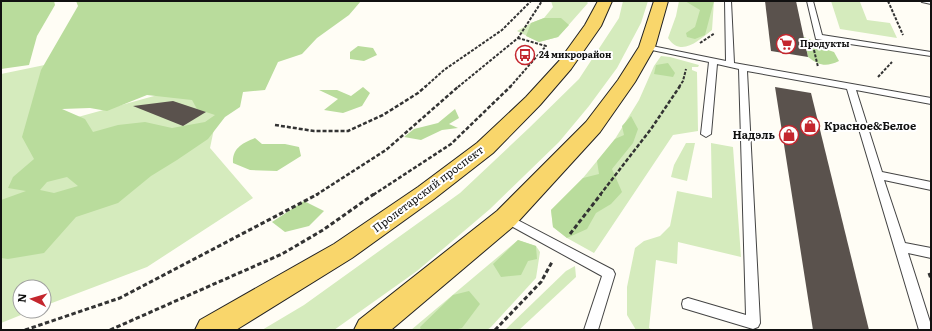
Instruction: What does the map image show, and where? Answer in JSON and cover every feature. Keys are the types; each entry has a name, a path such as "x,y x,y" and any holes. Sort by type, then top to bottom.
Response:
{"main road":[{"name":"Пролетарский проспект","path":"210,330 343,251 426,193 485,148 533,101 565,65 593,26 605,1"},
{"path":"369,330 506,218 593,127 626,82 647,47 661,1"}],"lane":[{"path":"728,1 730,64"},
{"path":"810,1 819,37 931,54"},
{"path":"924,1 931,2"},
{"path":"647,47 743,67 931,101"},
{"path":"706,134 713,74 712,61"},
{"path":"688,304 753,323 743,67"},
{"path":"850,86 926,330"},
{"path":"878,175 931,186"},
{"path":"506,218 609,274 591,330"},
{"path":"900,246 931,253"}],"path":[{"path":"275,125 314,131 348,131 383,115 418,93 444,70 502,30 531,1"},
{"path":"24,330 120,298 318,194 386,150 446,96 518,38 542,1"},
{"path":"866,89 907,51 888,1"},
{"path":"495,330 541,282 560,247 651,129 683,81 689,56 694,47 716,32"},
{"path":"110,330 282,254 323,230 374,194 451,144 502,96 546,46 518,38"}],"green space":[{"path":"1,1 54,1 55,5 37,36 29,65 1,69"},
{"path":"76,1 361,1 349,15 317,38 302,54 278,62 265,90 243,92 240,107 225,117 208,139 151,176 118,203 76,217 44,253 8,259 1,258 1,200 26,191 8,188 13,177 34,159 22,137 41,70 78,6","holes":["147,95 192,100 197,109 215,115 205,122 172,128 145,122 118,125 93,132 85,119 62,109 90,108 107,111","67,177 78,186 54,193 40,190 47,182"]},
{"path":"551,1 586,1 588,3 558,37 539,42 517,31 544,18 553,7"},
{"path":"623,1 648,1 641,23 617,68 589,106 559,142 490,209 417,271 334,330 262,330 304,305 460,193 579,79 619,18"},
{"path":"679,1 714,1 712,30 696,42 684,47 679,47 673,44 668,38 676,16"},
{"path":"685,1 714,1 705,35 695,39 687,37 686,33 695,27 700,10"},
{"path":"831,1 860,2 867,20 890,23 897,38 840,29"},
{"path":"544,18 561,18 569,25 558,37 539,42 526,36 531,23"},
{"path":"804,37 819,43 819,47 834,52 839,61 823,65 812,60 808,57"},
{"path":"358,46 373,48 377,55 364,61 350,59 350,52"},
{"path":"661,56 699,65 698,67 692,67 692,70 697,72 698,131 673,135 594,253 567,238 553,227 551,210 583,178 615,139 639,100 654,66"},
{"path":"64,61 50,122 78,117 183,88 220,100 210,148 253,198 147,267 52,303 52,279 12,279 12,319 1,323 1,74"},
{"path":"668,63 675,73 673,77 654,74 656,65"},
{"path":"363,87 370,93 362,106 343,113 324,110 338,99 319,90 337,90 351,96"},
{"path":"455,109 459,118 449,124 458,128 442,130 421,140 404,137 414,129 438,123"},
{"path":"631,116 638,129 633,143 612,169 622,192 611,204 596,213 587,229 567,238 553,227 551,210 583,178 599,174 597,161 615,139 624,135 622,126"},
{"path":"255,138 262,144 285,144 299,147 301,156 277,171 250,170 233,163 234,153 236,150 246,142"},
{"path":"686,143 695,143 687,181 671,177 674,165"},
{"path":"711,143 733,147 741,257 678,242 677,264 656,260 649,328 652,330 636,330 627,315 627,287 635,248 644,241 660,236 670,226 677,191 712,198"},
{"path":"304,201 324,211 309,226 285,232 272,222"},
{"path":"518,240 536,246 540,252 536,278 491,327 487,330 411,330"},
{"path":"518,240 536,246 537,259 528,261 521,275 501,277 493,264"},
{"path":"575,266 576,277 519,330 505,330 566,271"},
{"path":"469,291 480,304 462,328 454,330 421,330 420,327 453,295"}],"building":[{"path":"765,1 796,1 808,57 771,51"},
{"path":"775,87 811,93 869,330 813,330"},
{"path":"173,101 206,112 183,126 133,106"}],"place":[{"name":"Продукты","path":"786,44"},
{"name":"24 микрорайон","path":"525,55"},
{"name":"Красное&Белое","path":"810,126"},
{"name":"Надэль","path":"789,135"}]}
